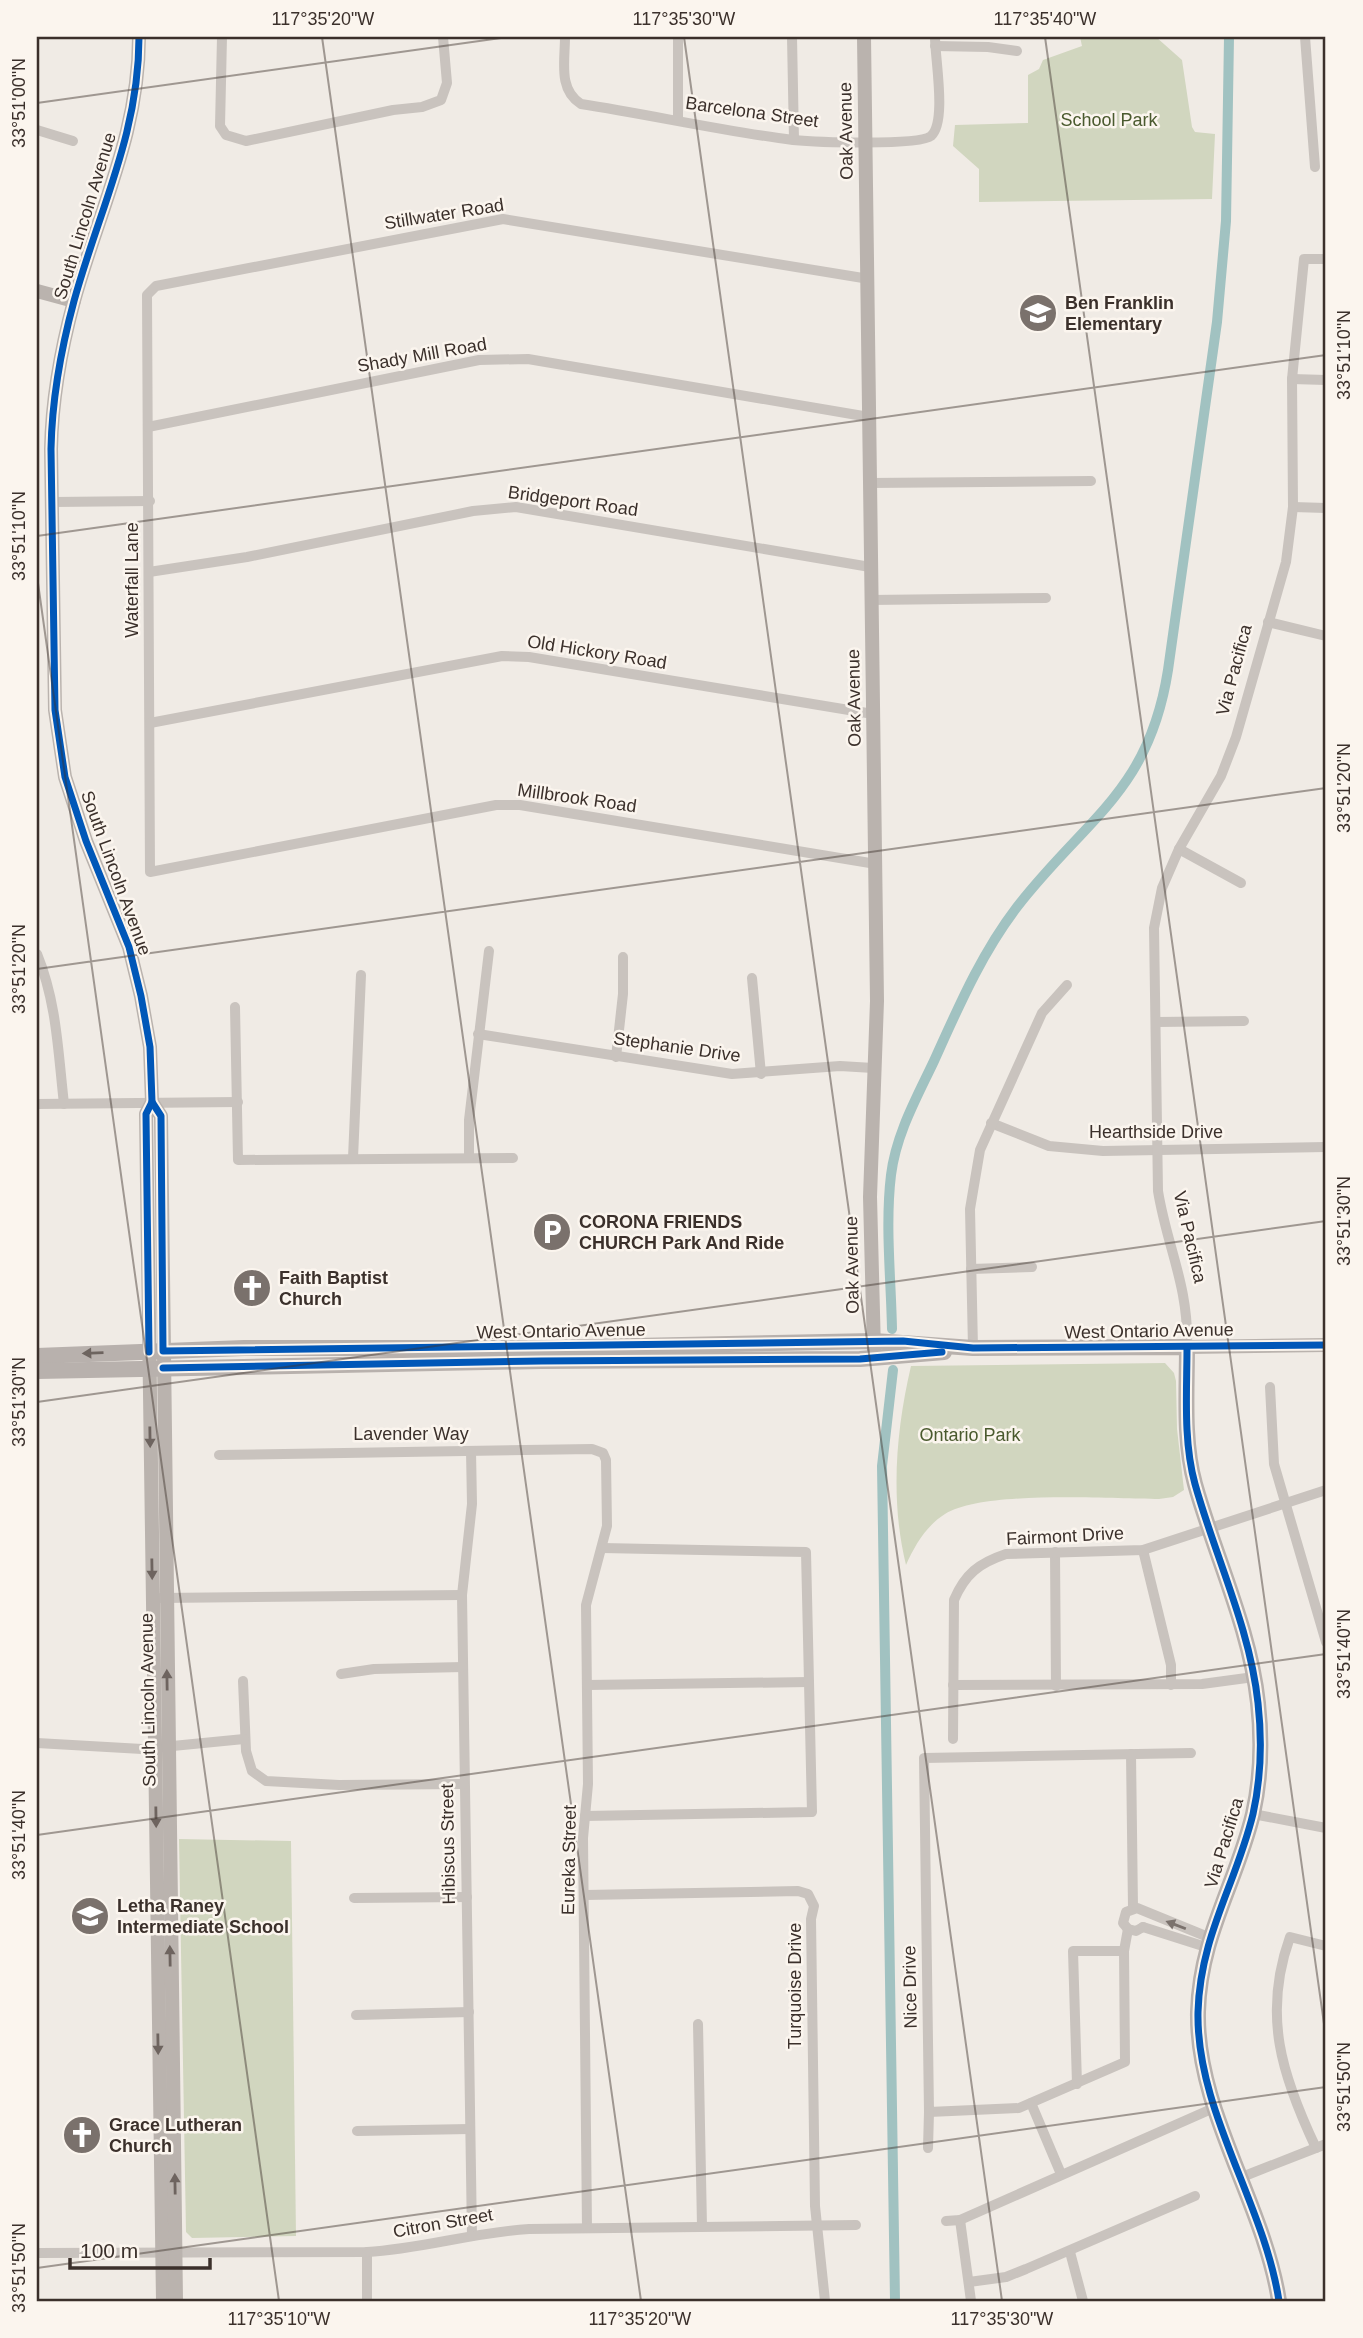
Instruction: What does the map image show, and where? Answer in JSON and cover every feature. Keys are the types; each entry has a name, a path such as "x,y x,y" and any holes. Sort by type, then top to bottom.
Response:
{"main road":[{"name":"South Lincoln Avenue","path":"139,37 134,106 118,171 74,301 52,409 55,710 65,777 86,841 129,947 150,1047 152,1102 146,1114 156,1351 169,2252 176,2301"},
{"name":"Oak Avenue","path":"864,37 869,279 870,600 876,864 877,1001 870,1197 874,1358"},
{"path":"37,290 74,301"},
{"name":"West Ontario Avenue","path":"37,1356 156,1351 874,1341 973,1348 1326,1345"},
{"name":"Via Pacifica","path":"1187,1347 1187,1420 1194,1480 1254,1676 1260,1729 1253,1814 1207,1942 1199,1991 1199,2041 1216,2107 1265,2241 1279,2301"},
{"name":"West Ontario Avenue","path":"37,1371 541,1360 874,1358 973,1348"},
{"name":"South Lincoln Avenue","path":"163,2301 169,2252"}],"street":[{"path":"222,37 218,111 220,126 226,135 246,141 393,110 422,107 441,100 447,83 443,37"},
{"name":"Barcelona Street","path":"565,37 565,87 570,97 581,104 794,140 866,142 919,142 931,136 939,122 935,42"},
{"path":"678,37 678,119"},
{"path":"792,37 794,140"},
{"path":"1306,37 1315,167"},
{"path":"935,42 1017,51"},
{"path":"37,130 73,141"},
{"name":"Stillwater Road","path":"151,290 169,283 503,219 869,279"},
{"name":"Via Pacifica","path":"1187,1347 1181,1274 1164,1225 1158,1191 1154,928 1162,888 1179,849 1221,776 1236,737 1286,562 1293,508 1292,380 1304,259 1326,259"},
{"name":"Waterfall Lane","path":"150,872 147,295 151,290"},
{"name":"Shady Mill Road","path":"148,426 479,360 528,359 869,417"},
{"path":"1292,380 1326,380"},
{"path":"869,483 1091,481"},
{"path":"54,502 150,501"},
{"name":"Bridgeport Road","path":"149,572 247,557 473,510 516,507 870,567"},
{"path":"1293,508 1326,508"},
{"path":"870,600 1046,598"},
{"path":"1268,622 1326,636"},
{"name":"Old Hickory Road","path":"150,723 502,656 529,657 873,715"},
{"name":"Millbrook Road","path":"150,872 496,806 520,805 876,864"},
{"path":"1179,849 1241,883"},
{"path":"470,1158 469,1120 489,951"},
{"path":"37,954 59,1036 64,1104"},
{"path":"616,1056 623,994 623,957"},
{"path":"353,1158 361,975"},
{"path":"752,978 761,1074"},
{"path":"973,1348 973,1183 980,1150 1042,1013 1067,985"},
{"path":"235,1007 238,1160 513,1158"},
{"path":"1157,1022 1244,1021"},
{"name":"Stephanie Drive","path":"478,1034 713,1072 761,1074 806,1068 873,1068"},
{"path":"37,1104 238,1102"},
{"name":"Hearthside Drive","path":"991,1123 1032,1141 1057,1147 1103,1151 1326,1147"},
{"path":"971,1269 1032,1267"},
{"path":"1270,1387 1274,1464 1322,1611 1326,1642"},
{"name":"Lavender Way","path":"219,1455 592,1449 603,1453"},
{"name":"Hibiscus Street","path":"471,1451 472,1504 462,1595 472,2236"},
{"name":"Eureka Street","path":"587,2228 584,1816 588,1784 586,1605 607,1526 606,1460 603,1453"},
{"name":"Fairmont Drive","path":"953,1739 954,1600 962,1581 987,1560 1006,1554 1143,1550 1326,1490"},
{"path":"584,1816 812,1812 806,1552 602,1548"},
{"path":"1143,1550 1166,1644 1171,1685"},
{"path":"1055,1552 1056,1686"},
{"path":"159,1598 462,1595"},
{"path":"341,1674 374,1669 463,1667"},
{"path":"953,1685 1171,1685 1254,1676"},
{"path":"243,1681 244,1739 252,1771 266,1781 339,1785 464,1784"},
{"path":"587,1685 809,1682"},
{"path":"37,1743 161,1748 244,1739"},
{"path":"1128,1929 1136,1931 1143,1927 1146,1919 1138,1910 1132,1754 1191,1753"},
{"name":"Nice Drive","path":"928,2148 924,1758 1132,1754"},
{"path":"1253,1814 1326,1828"},
{"name":"Turquoise Drive","path":"586,1895 798,1891 808,1895 814,1906 811,1919 818,2225 825,2301"},
{"path":"354,1898 467,1897"},
{"path":"929,2112 1009,2110 1125,2062 1124,1951 1128,1929 1122,1919 1126,1912 1138,1910 1207,1942"},
{"path":"1143,1927 1207,1942"},
{"path":"1242,2177 1321,2146 1288,2081 1276,2021 1275,1993 1280,1964 1290,1937 1326,1946"},
{"path":"1077,2084 1073,1951 1124,1951"},
{"path":"356,2015 469,2012"},
{"path":"698,2024 702,2226"},
{"path":"1031,2103 1061,2174"},
{"path":"946,2221 960,2220 1216,2107"},
{"path":"357,2131 470,2129"},
{"path":"969,2282 1006,2277 1070,2252 1195,2196"},
{"path":"960,2220 971,2301"},
{"name":"Citron Street","path":"37,2253 367,2252 404,2250 499,2231 856,2225"},
{"path":"367,2252 367,2301"},
{"path":"1070,2252 1083,2301"}],"green space":[{"name":"School Park","path":"1080,37 1156,37 1182,60 1192,127 1195,132 1215,134 1212,199 979,202 979,169 953,146 955,125 1028,123 1028,75 1039,69 1043,60 1082,46"},
{"name":"Ontario Park","path":"1165,1363 1174,1373 1176,1381 1177,1429 1184,1490 1173,1497 1159,1499 1017,1499 963,1506 945,1514 932,1524 917,1543 906,1565 898,1515 897,1465 911,1366"},
{"path":"179,1839 291,1841 296,2236 192,2238 186,2232"}],"waterway":[{"path":"892,1329 889,1194 897,1145 908,1116 961,1001 992,943 1017,907 1111,801 1130,775 1146,746 1159,712 1168,670 1217,322 1226,221 1229,37"},
{"path":"893,1370 882,1466 895,2301"}],"cycle path":[{"path":"139,37 137,72 125,139 65,337 55,393 51,449 55,710 65,777 86,841 129,947 150,1047 152,1102 146,1114 149,1352"},
{"path":"152,1102 161,1116 163,1351 903,1341 973,1348 1326,1345"},
{"path":"1187,1347 1186,1416 1191,1468 1248,1647 1260,1730 1259,1773 1253,1814 1212,1934 1200,1985 1200,2049 1219,2121 1260,2228 1279,2301"},
{"path":"163,1368 541,1361 860,1359 942,1352"}],"place":[{"name":"Ben Franklin Elementary","path":"1038,313"},
{"name":"CORONA FRIENDS CHURCH Park And Ride","path":"552,1232"},
{"name":"Faith Baptist Church","path":"252,1288"},
{"name":"Letha Raney Intermediate School","path":"90,1916"},
{"name":"Grace Lutheran Church","path":"82,2135"}]}
